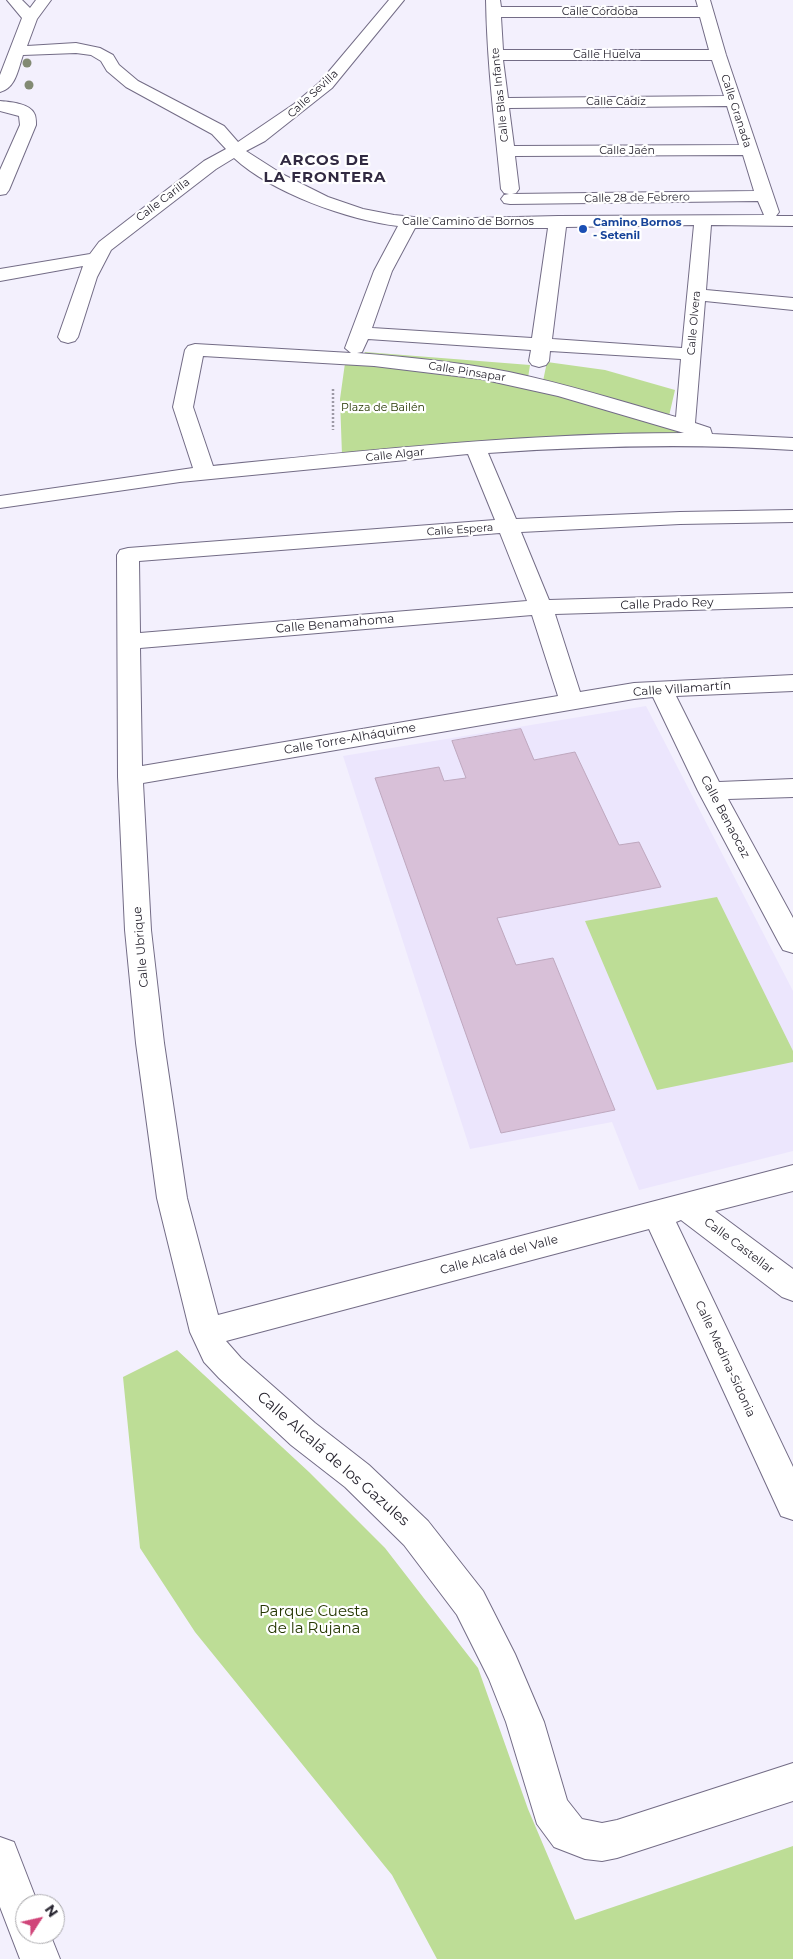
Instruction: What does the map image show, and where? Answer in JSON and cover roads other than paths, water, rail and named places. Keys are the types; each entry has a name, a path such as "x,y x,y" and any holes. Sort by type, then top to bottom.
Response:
{"street":[{"path":"14,0 30,18"},
{"path":"0,190 28,125 27,114 2,85 30,18 44,0"},
{"name":"Calle Sevilla","path":"236,150 281,122 326,85 397,0"},
{"name":"Calle Córdoba","path":"493,6 705,6"},
{"name":"Calle Blas Infante","path":"493,6 495,55 510,194"},
{"name":"Calle Granada","path":"705,6 718,55 772,220"},
{"name":"Calle Camino de Bornos","path":"16,51 76,48 102,54 117,72 132,84 218,130 236,150 268,173 328,204 372,217 409,223 472,224 558,221 793,221"},
{"name":"Calle Huelva","path":"495,55 718,55"},
{"name":"Calle Cádiz","path":"500,103 733,101"},
{"path":"0,106 14,108 27,114"},
{"name":"Calle Carilla","path":"68,337 100,252 118,234 210,165 236,150"},
{"name":"Calle Jaén","path":"505,151 749,150"},
{"name":"Calle 28 de Febrero","path":"510,194 764,196"},
{"name":"Calle Olvera","path":"685,426 702,220"},
{"path":"535,384 558,221"},
{"path":"344,359 360,332 384,271 409,223"},
{"path":"0,275 97,258"},
{"path":"696,295 793,304"},
{"path":"360,332 692,354"},
{"name":"Calle Pinsapar","path":"205,473 183,407 195,350 420,365 480,373 590,398 731,440"},
{"name":"Calle Algar","path":"0,502 205,473 475,447 599,440 731,440 793,444"},
{"path":"475,447 541,607 571,700"},
{"name":"Calle Espera","path":"128,555 508,526 680,518 793,516"},
{"name":"Calle Ubrique","path":"128,555 130,777 138,930 150,1043 172,1198 206,1332"},
{"name":"Calle Prado Rey","path":"541,607 793,600"},
{"name":"Calle Benamahoma","path":"129,641 541,607"},
{"name":"Calle Villamartín","path":"571,700 661,689 793,683"},
{"name":"Calle Benaocaz","path":"661,689 711,791 793,943"},
{"name":"Calle Torre-Alháquime","path":"130,777 571,700"},
{"path":"711,791 793,788"},
{"path":"767,895 793,894"},
{"name":"Calle Alcalá del Valle","path":"206,1332 793,1178"},
{"name":"Calle Castellar","path":"671,1209 793,1287"},
{"name":"Calle Medina-Sidonia","path":"671,1209 793,1504"},
{"name":"Calle Alcalá de los Gazules","path":"206,1332 215,1352 230,1368 303,1434 356,1476 416,1532 470,1603 502,1668 525,1722 551,1810 568,1833 584,1840 602,1842 793,1782"},
{"path":"0,1856 15,1894"},
{"path":"34,1944 40,1959"}],"place":[{"name":"Camino Bornos - Setenil","path":"583,229"}],"district":[{"name":"ARCOS DE LA FRONTERA","path":"325,170"}],"park label":[{"name":"Plaza de Bailén","path":"383,408"},
{"name":"Parque Cuesta de la Rujana","path":"314,1620"}]}
